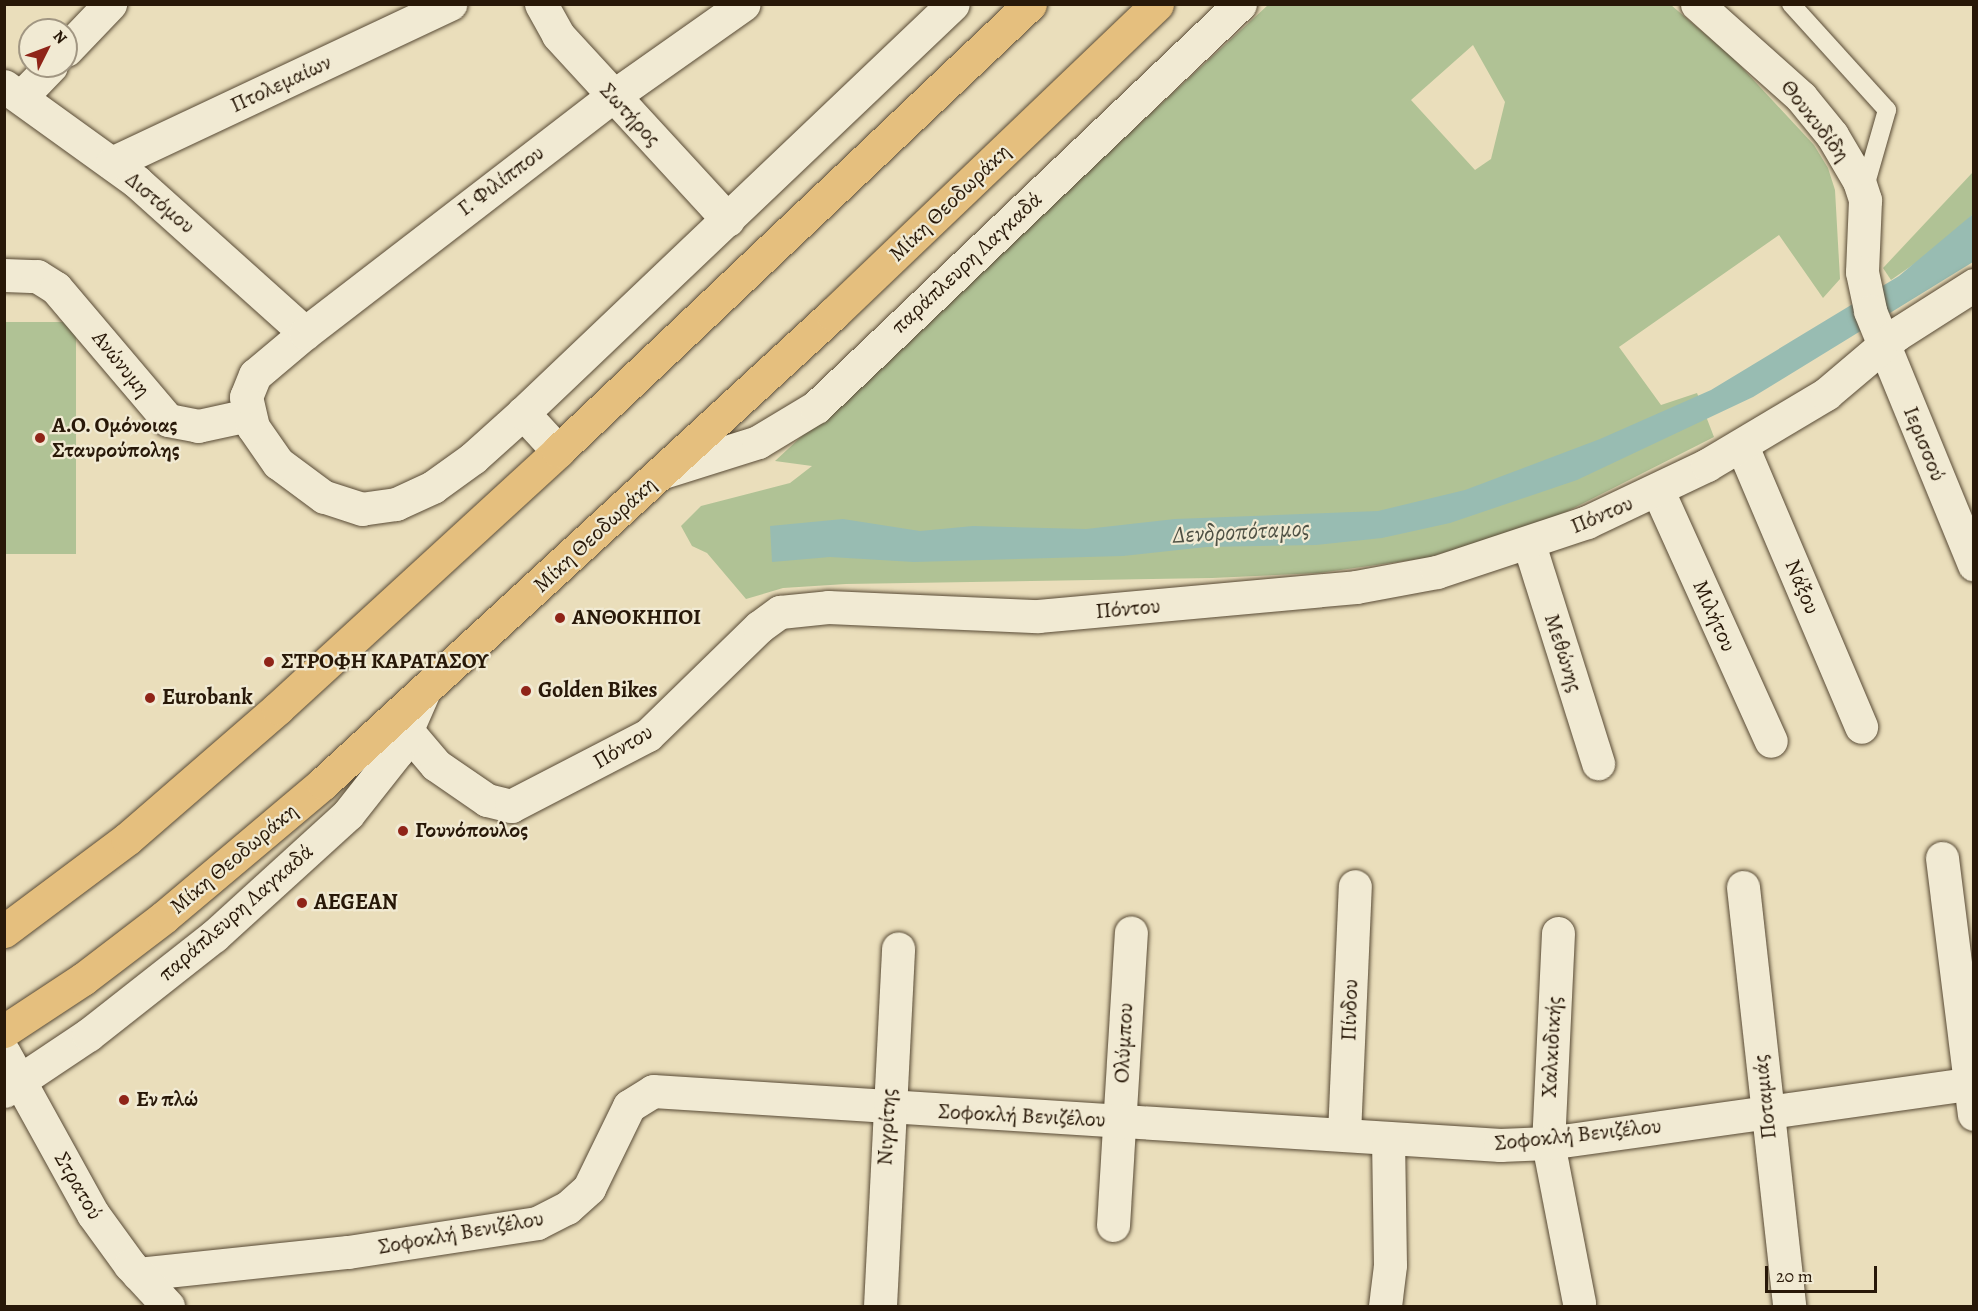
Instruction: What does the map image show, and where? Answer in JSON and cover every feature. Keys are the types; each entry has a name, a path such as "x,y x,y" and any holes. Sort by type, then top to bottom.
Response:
{"highway":[{"path":"4,931 73,882 195,782 558,451 1030,4"},
{"name":"Μίκη Θεοδωράκη","path":"4,1030 83,979 228,866 423,693 663,472 1157,4"}],"street":[{"path":"78,37 110,4"},
{"name":"Πτολεμαίων","path":"112,163 450,4"},
{"name":"Σωτήρος","path":"541,4 558,35 612,97 728,220"},
{"name":"Γ. Φιλίππου","path":"248,415 248,387 264,366 612,97 744,4"},
{"path":"248,415 265,448 288,472 335,502 362,509 396,504 433,487 473,458 523,413 953,4"},
{"name":"παράπλευρη Λαγκαδά","path":"663,472 758,442 816,407 1240,4"},
{"name":"Θουκυδίδη","path":"1697,4 1801,97 1844,154 1863,191 1862,272"},
{"path":"13,92 33,78"},
{"name":"Διστόμου","path":"13,92 112,163 199,234 305,333"},
{"name":"Ιερισσού","path":"1862,272 1879,334 1974,565"},
{"name":"Ανώνυμη","path":"4,275 37,276 56,288 168,420 198,426 248,415"},
{"name":"Πόντου","path":"408,732 428,758 444,771 487,800 511,806 648,735 759,627 780,612 850,607 1019,617 1144,608 1396,582 1528,544 1658,491 1742,446 1826,394 1879,334 1974,285"},
{"path":"523,413 558,451"},
{"name":"Νάξου","path":"1742,446 1861,727"},
{"name":"Μιλήτου","path":"1658,491 1771,741"},
{"name":"Μεθώνης","path":"1528,544 1598,763"},
{"name":"παράπλευρη Λαγκαδά","path":"12,1086 112,1017 249,905 363,798 385,772 408,732 423,693"},
{"path":"1942,858 1972,1094"},
{"name":"Πίνδου","path":"1344,1134 1355,886"},
{"name":"Ποταμιάς","path":"1743,887 1789,1306"},
{"name":"Ολύμπου","path":"1113,1225 1131,933"},
{"name":"Χαλκιδικής","path":"1558,933 1548,1143 1579,1303"},
{"name":"Νιγρίτης","path":"880,1306 887,1109 898,948"},
{"name":"Στρατού","path":"4,1053 12,1086 93,1214 138,1274 168,1306"},
{"name":"Σοφοκλή Βενιζέλου","path":"138,1274 360,1251 537,1223 567,1208 589,1188 608,1157 629,1106 648,1092 887,1109 1344,1134 1491,1145 1548,1143 1766,1112 1972,1094"},
{"path":"1385,1306 1390,1265 1388,1138"}],"lane":[{"path":"1791,4 1887,110 1863,191"}],"green space":[{"path":"1268,5 1671,5 1733,58 1814,145 1828,168 1835,190 1840,279 1823,298 1779,235 1619,347 1661,405 1697,393 1714,437 1570,510 1531,527 1426,558 1319,573 1212,578 846,584 783,588 746,599 707,553 692,546 681,526 701,506 790,483 812,466 775,461","holes":["1473,45 1505,102 1491,159 1475,170 1411,100"]},
{"path":"1973,172 1973,214 1940,246 1891,280 1883,268"},
{"name":"Α.Ο. Ομόνοιας Σταυρούπολης","path":"4,322 76,322 76,554 4,554"}],"water":[{"name":"Δενδροπόταμος","path":"1973,214 1973,262 1753,397 1577,480 1450,523 1382,538 1316,545 1206,547 1123,556 914,562 830,557 772,562 770,526 843,519 920,531 973,526 1086,529 1175,519 1378,511 1465,490 1600,439 1711,390 1899,276"}],"place":[{"name":"Α.Ο. Ομόνοιας Σταυρούπολης","path":"40,438"},
{"name":"ΑΝΘΟΚΗΠΟΙ","path":"560,618"},
{"name":"ΣΤΡΟΦΗ ΚΑΡΑΤΑΣΟΥ","path":"269,662"},
{"name":"Golden Bikes","path":"526,691"},
{"name":"Eurobank","path":"150,698"},
{"name":"Γουνόπουλος","path":"403,831"},
{"name":"AEGEAN","path":"302,903"},
{"name":"Εν πλώ","path":"124,1100"}]}
